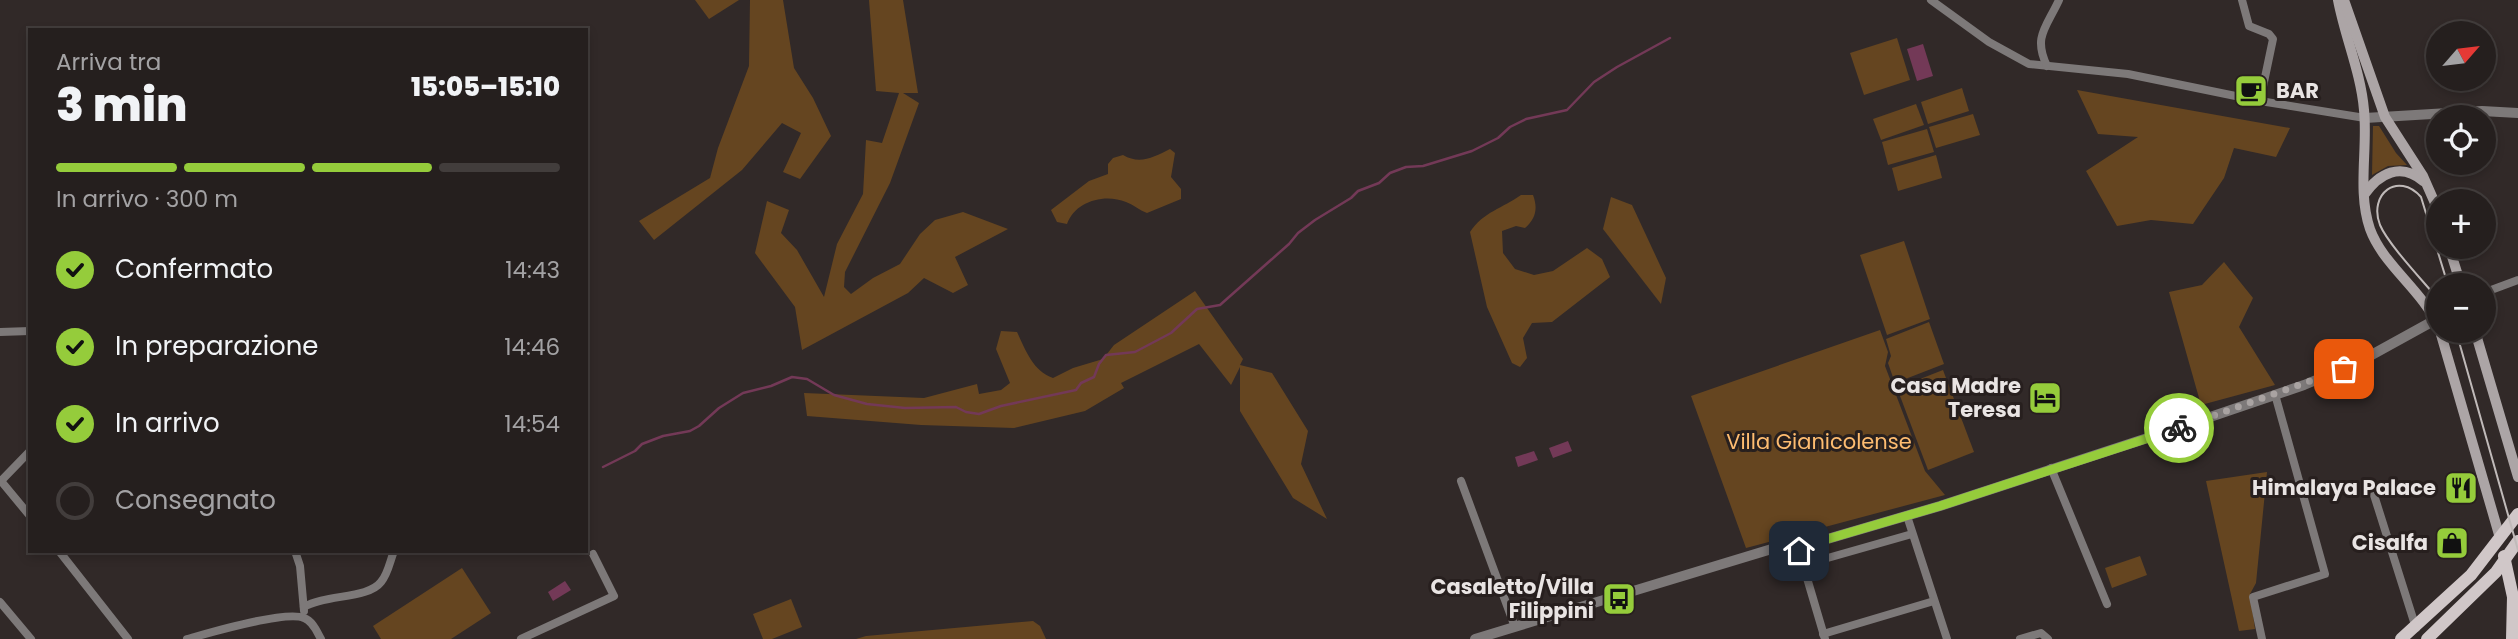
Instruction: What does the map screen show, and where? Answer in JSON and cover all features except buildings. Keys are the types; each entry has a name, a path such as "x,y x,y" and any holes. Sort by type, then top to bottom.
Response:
{"main road":[{"path":"2338,0 2363,101 2364,195 2367,216 2374,237 2426,310"},
{"path":"2344,0 2385,117 2430,188"},
{"path":"2364,195 2381,176 2399,170 2415,174 2430,188"},
{"path":"2442,343 2505,559 2512,597 2512,639"},
{"path":"2479,343 2518,477"},
{"path":"2401,639 2471,575 2518,514"},
{"path":"2427,639 2488,580 2518,541"}],"street":[{"path":"1931,0 1989,42 2029,64 2128,74 2260,101 2365,118 2482,111 2518,113"},
{"path":"2047,66 2040,52 2039,42 2059,0"},
{"path":"2242,0 2249,26 2273,39 2260,101"},
{"path":"2496,288 2518,279"},
{"path":"0,332 28,331"},
{"path":"1799,551 1807,545 1907,516 2172,430 2332,374 2426,331"},
{"path":"2262,639 2253,597 2325,574 2276,398"},
{"path":"28,453 1,481 28,514"},
{"path":"2052,468 2107,604"},
{"path":"1461,481 1515,626"},
{"path":"2374,495 2416,628"},
{"path":"1907,516 1947,639"},
{"path":"1803,565 1912,534"},
{"path":"1475,639 1775,548 1792,547 1799,551 1824,636 1934,601"},
{"path":"61,553 128,639"},
{"path":"296,553 300,566 304,618"},
{"path":"304,607 322,598 361,593 378,585 393,553"},
{"path":"522,639 614,596 593,554"},
{"path":"0,602 31,639"},
{"path":"187,639 271,619 304,618 312,624 321,639"},
{"path":"2020,639 2041,633 2048,639"}],"green space":[{"path":"695,0 739,0 709,19"},
{"path":"750,0 783,0 794,68 813,98 831,136 800,179 783,172 801,133 782,123 742,170 654,240 639,221 710,178 718,148 749,66"},
{"path":"869,0 903,0 918,93 903,93 919,103 890,183 845,272 844,287 851,294 873,278 900,264 920,234 935,220 963,212 1008,229 955,257 968,285 953,293 924,278 908,293 802,350 795,307 755,253 767,201 789,210 781,233 797,250 824,297 837,244 863,194 866,140 882,143 899,93 876,91"},
{"path":"1897,38 1910,80 1864,95 1850,53"},
{"path":"1962,88 1969,111 1928,124 1921,102"},
{"path":"2077,90 2290,128 2276,157 2234,148 2224,178 2193,224 2151,220 2117,226 2086,171 2138,137 2098,134"},
{"path":"1916,104 1924,125 1881,140 1873,119"},
{"path":"1973,114 1980,135 1936,148 1929,127"},
{"path":"2373,126 2379,126 2407,165 2388,166 2372,175"},
{"path":"1927,129 1934,152 1888,165 1882,142"},
{"path":"1170,149 1175,153 1171,177 1181,189 1181,199 1147,213 1118,199 1100,199 1077,210 1067,224 1057,222 1051,210 1089,181 1108,174 1108,164 1113,158 1123,155 1141,160"},
{"path":"1936,155 1942,178 1898,191 1892,168"},
{"path":"1521,195 1533,195 1536,209 1534,217 1525,228 1516,226 1502,231 1503,253 1515,269 1534,275 1553,271 1587,248 1602,259 1610,277 1552,322 1532,323 1523,338 1527,358 1520,367 1512,363 1487,307 1470,232 1487,215"},
{"path":"1611,197 1632,205 1666,278 1661,304 1603,229"},
{"path":"1904,241 1930,319 1887,335 1860,255"},
{"path":"2224,262 2253,298 2239,327 2275,385 2201,405 2169,292 2202,285"},
{"path":"1195,291 1243,359 1240,365 1272,373 1308,431 1301,464 1327,519 1293,498 1240,411 1240,367 1231,385 1199,344 1121,383 1124,388 1085,411 1014,428 921,425 807,416 804,393 924,398 977,384 979,394 1001,390 1010,383 996,349 1001,331 1017,332 1035,365 1053,378 1073,368 1103,359 1114,345"},
{"path":"1929,322 1944,364 1895,383 1888,363 1891,356 1886,339"},
{"name":"Villa Gianicolense","path":"1880,330 1888,352 1885,366 1925,471 1945,495 1746,548 1691,396"},
{"path":"1943,370 1974,452 1928,470 1897,388"},
{"path":"2267,472 2256,583 2250,594 2255,629 2239,631 2206,481"},
{"path":"2140,556 2147,575 2112,588 2105,568"},
{"path":"462,568 491,613 451,639 381,639 373,626"},
{"path":"791,599 802,627 772,639 763,639 753,614"},
{"path":"1033,621 1040,626 1046,639 856,639 866,636"}],"shaded area":[{"path":"1923,44 1933,76 1917,81 1907,49"},
{"path":"1568,441 1572,451 1553,458 1549,448"},
{"path":"1534,451 1538,460 1518,467 1515,457"},
{"path":"565,581 571,590 553,601 548,592"}],"waterway":[{"path":"603,467 635,451 642,444 663,436 690,431 743,393 792,377 807,379 834,395 867,404 905,408 956,407 979,414 1001,406 1076,390 1081,383 1094,377 1106,355 1135,352 1171,333 1197,309 1220,305 1298,233 1358,191 1379,183 1390,173 1406,167 1423,166 1472,151 1526,119 1567,110 1594,82 1670,38"}],"tram line":[{"path":"2426,285 2398,252 2380,225 2378,204 2387,190 2403,186 2412,189 2421,197 2444,273"},
{"path":"2459,343 2518,550"}],"way so far":[{"path":"2179,428 2344,369"}],"place":[{"name":"BAR","path":"2251,91"},
{"name":"Casa Madre Teresa","path":"2045,398"},
{"name":"Himalaya Palace","path":"2461,488"},
{"name":"Cisalfa","path":"2452,543"},
{"name":"Casaletto/Villa Filippini","path":"1619,599"}],"route":[{"path":"1799,551 1807,545 1940,506 2179,428"}]}
